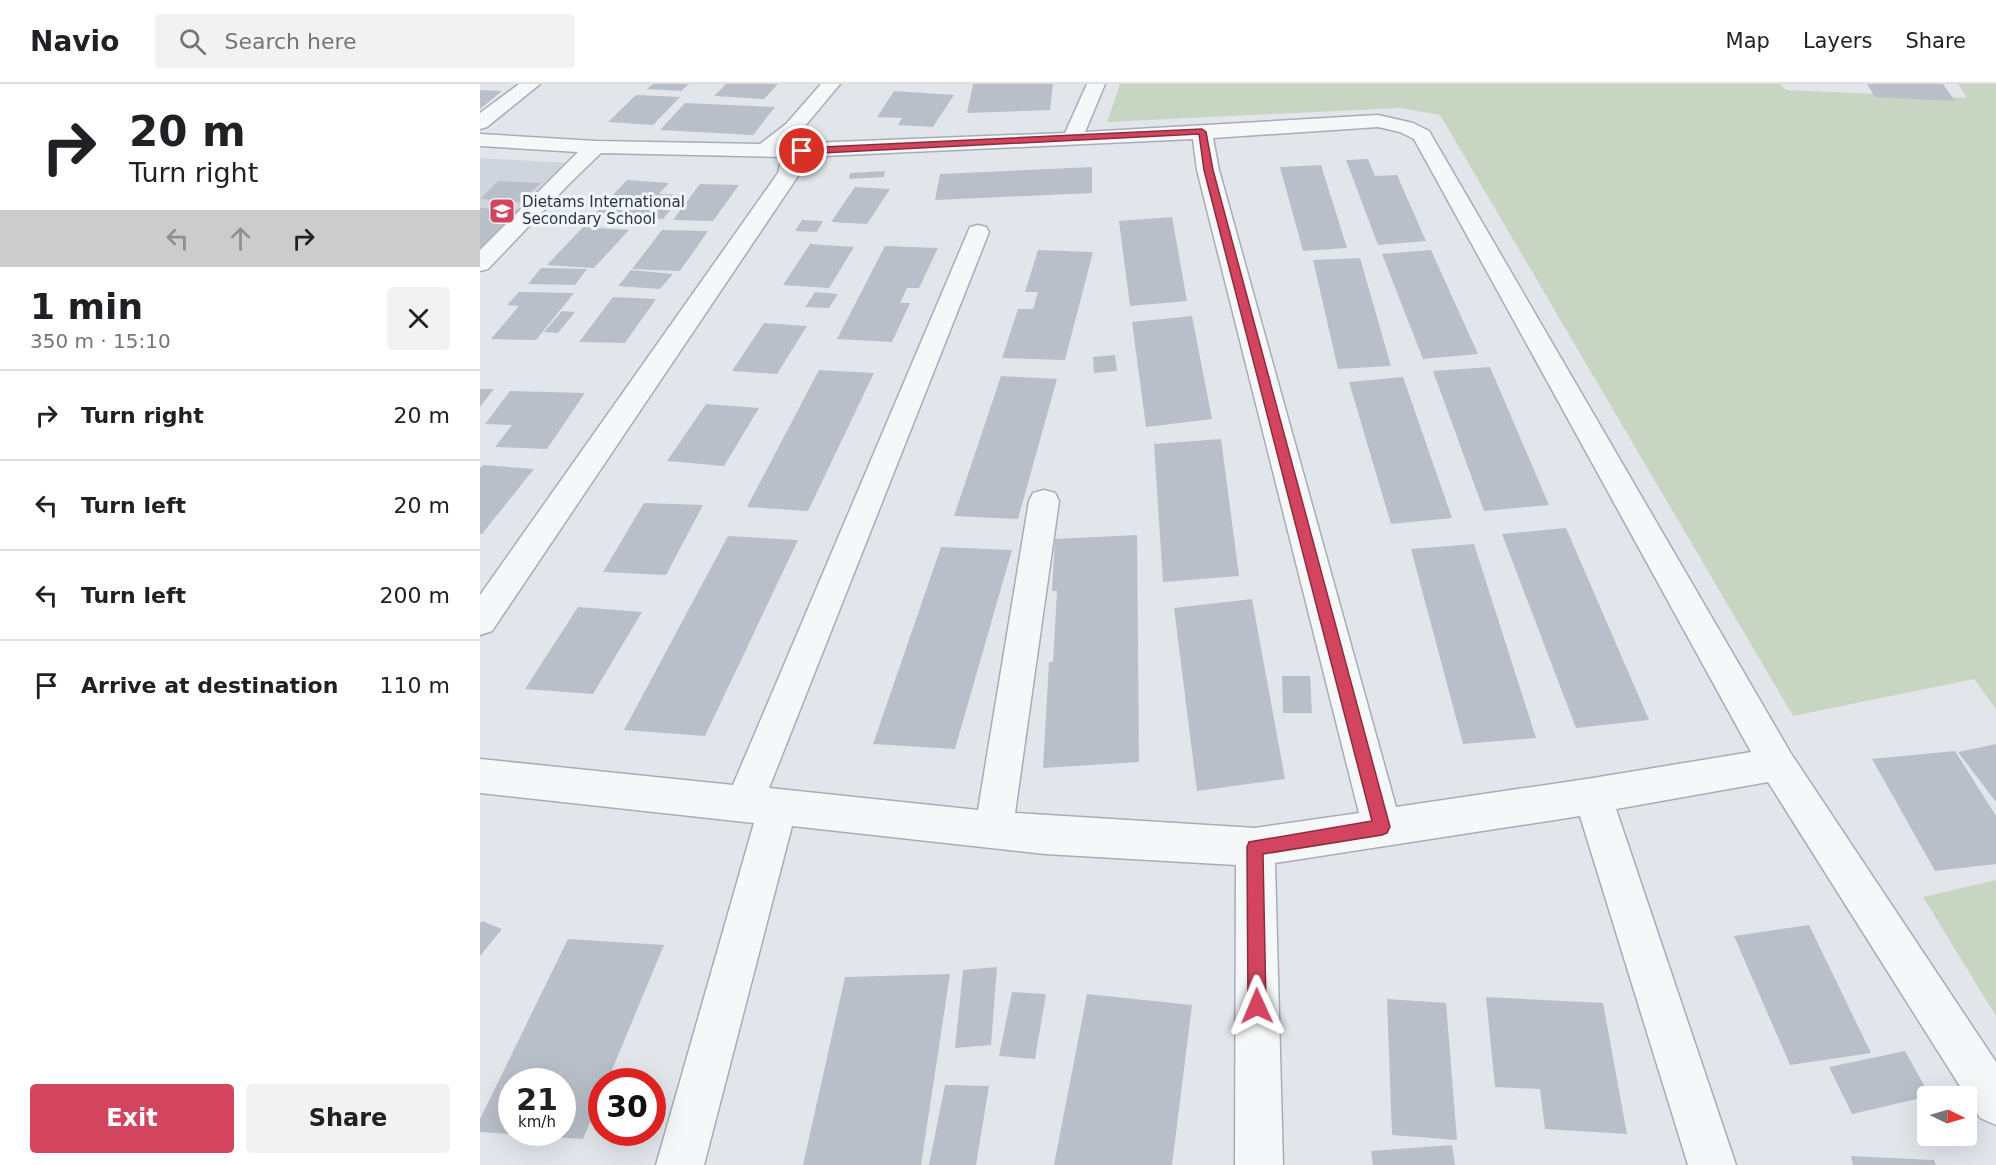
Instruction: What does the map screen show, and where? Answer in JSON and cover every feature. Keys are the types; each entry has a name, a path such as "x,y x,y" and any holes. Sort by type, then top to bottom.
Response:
{"street":[{"path":"480,123 531,84"},
{"path":"480,621 789,173 796,143 831,84"},
{"path":"1072,137 1096,84"},
{"path":"480,140 596,147 765,150 796,143 1072,137 1378,121 1406,127 1422,135 1777,764 1996,1102"},
{"path":"1202,132 1209,170 1382,827"},
{"path":"480,264 561,179 596,147"},
{"path":"680,1165 761,805 978,232"},
{"path":"994,830 1044,501"},
{"path":"480,776 1045,836 1255,847 1593,796 1777,764"},
{"path":"1593,796 1712,1165"},
{"path":"1255,847 1260,1165"}],"shaded area":[{"name":"Dietams International Secondary School","path":"480,158 570,163 480,258"}],"green space":[{"path":"1120,84 1780,84 1786,90 1967,98 1958,84 1996,84 1996,709 1974,679 1793,716 1440,115 1400,108 1107,122"},
{"path":"1996,880 1996,1016 1923,897"}],"building":[{"path":"653,84 689,84 681,91 647,89"},
{"path":"726,84 778,84 764,99 714,96"},
{"path":"973,84 1053,84 1050,110 967,113"},
{"path":"1867,84 1943,84 1955,101 1875,97"},
{"path":"480,90 502,91 480,109"},
{"path":"894,91 954,95 933,127 898,125 902,118 877,117"},
{"path":"636,95 680,97 653,125 608,122"},
{"path":"685,103 775,107 753,135 660,130"},
{"path":"1368,159 1375,176 1397,175 1426,241 1378,245 1346,160"},
{"path":"1321,165 1347,248 1303,251 1280,167"},
{"path":"1092,167 1092,193 935,200 940,174"},
{"path":"885,171 884,177 849,179 850,173"},
{"path":"627,180 669,183 659,194 683,195 663,219 594,215"},
{"path":"498,181 541,183 520,202 480,199"},
{"path":"700,184 739,185 713,221 673,220"},
{"path":"855,187 890,189 867,224 831,222"},
{"path":"480,208 520,210 480,249"},
{"path":"1172,217 1187,301 1130,306 1119,221"},
{"path":"802,220 823,221 817,232 795,231"},
{"path":"583,227 629,230 594,268 547,265"},
{"path":"662,230 708,231 680,271 632,269"},
{"path":"810,244 854,247 829,288 783,285"},
{"path":"885,246 938,248 919,288 907,288 900,303 910,303 892,342 837,339"},
{"path":"1038,250 1093,252 1065,360 1002,358 1018,309 1033,309 1038,292 1025,292"},
{"path":"1431,250 1478,354 1423,359 1382,254"},
{"path":"1360,258 1391,366 1338,369 1313,260"},
{"path":"541,268 587,269 575,285 528,284"},
{"path":"631,270 673,274 660,289 618,286"},
{"path":"519,292 574,293 536,340 491,339 519,306 507,305"},
{"path":"815,292 838,294 829,308 805,307"},
{"path":"613,297 656,299 625,343 579,342"},
{"path":"562,311 575,312 558,333 544,332"},
{"path":"1192,316 1212,419 1146,427 1132,322"},
{"path":"764,323 807,326 777,374 732,371"},
{"path":"1115,355 1117,371 1094,373 1093,357"},
{"path":"1490,367 1549,505 1484,511 1433,371"},
{"path":"819,370 874,373 808,511 747,507"},
{"path":"1001,376 1057,379 1018,519 954,516"},
{"path":"1403,377 1452,518 1391,524 1349,382"},
{"path":"480,389 494,389 480,407"},
{"path":"510,391 585,393 547,449 495,447 512,425 485,424"},
{"path":"706,404 759,408 724,466 667,461"},
{"path":"1221,439 1239,576 1163,582 1154,444"},
{"path":"483,465 534,469 480,534 480,468"},
{"path":"644,503 703,505 666,575 603,572"},
{"path":"1566,528 1649,720 1576,728 1502,534"},
{"path":"1137,535 1139,762 1043,768 1049,662 1053,662 1057,591 1052,591 1055,539"},
{"path":"728,536 798,540 705,736 624,730"},
{"path":"1474,544 1536,738 1463,744 1411,549"},
{"path":"941,547 1012,550 955,749 873,744"},
{"path":"1252,599 1285,779 1197,791 1174,608"},
{"path":"578,607 642,612 593,694 525,689"},
{"path":"1282,676 1310,676 1312,713 1283,713"},
{"path":"1996,744 1996,802 1958,752"},
{"path":"1955,751 1996,816 1996,864 1935,871 1872,759"},
{"path":"482,921 502,929 480,956 480,923"},
{"path":"1809,925 1871,1053 1790,1065 1734,936"},
{"path":"568,939 664,945 613,1068 588,1068 588,1127 583,1139 576,1139 576,1068 505,1068"},
{"path":"997,967 991,1045 955,1048 963,970"},
{"path":"950,974 921,1165 803,1165 845,977"},
{"path":"1012,992 1046,994 1035,1059 999,1056"},
{"path":"1087,994 1192,1005 1172,1165 1054,1165"},
{"path":"1486,997 1603,1003 1627,1134 1545,1129 1540,1089 1495,1087"},
{"path":"1387,999 1446,1003 1457,1140 1392,1135"},
{"path":"1905,1051 1924,1086 1917,1086 1917,1099 1852,1114 1829,1067"},
{"path":"498,1082 498,1133 480,1132 480,1119"},
{"path":"945,1085 989,1086 976,1165 929,1165"},
{"path":"1452,1145 1455,1165 1373,1165 1371,1151"},
{"path":"1851,1156 1934,1160 1936,1165 1853,1165"}],"place":[{"name":"Dietams International Secondary School","path":"502,211"}],"route":[{"path":"802,151 1202,132 1209,170 1382,827 1255,847 1257,1006"}]}
